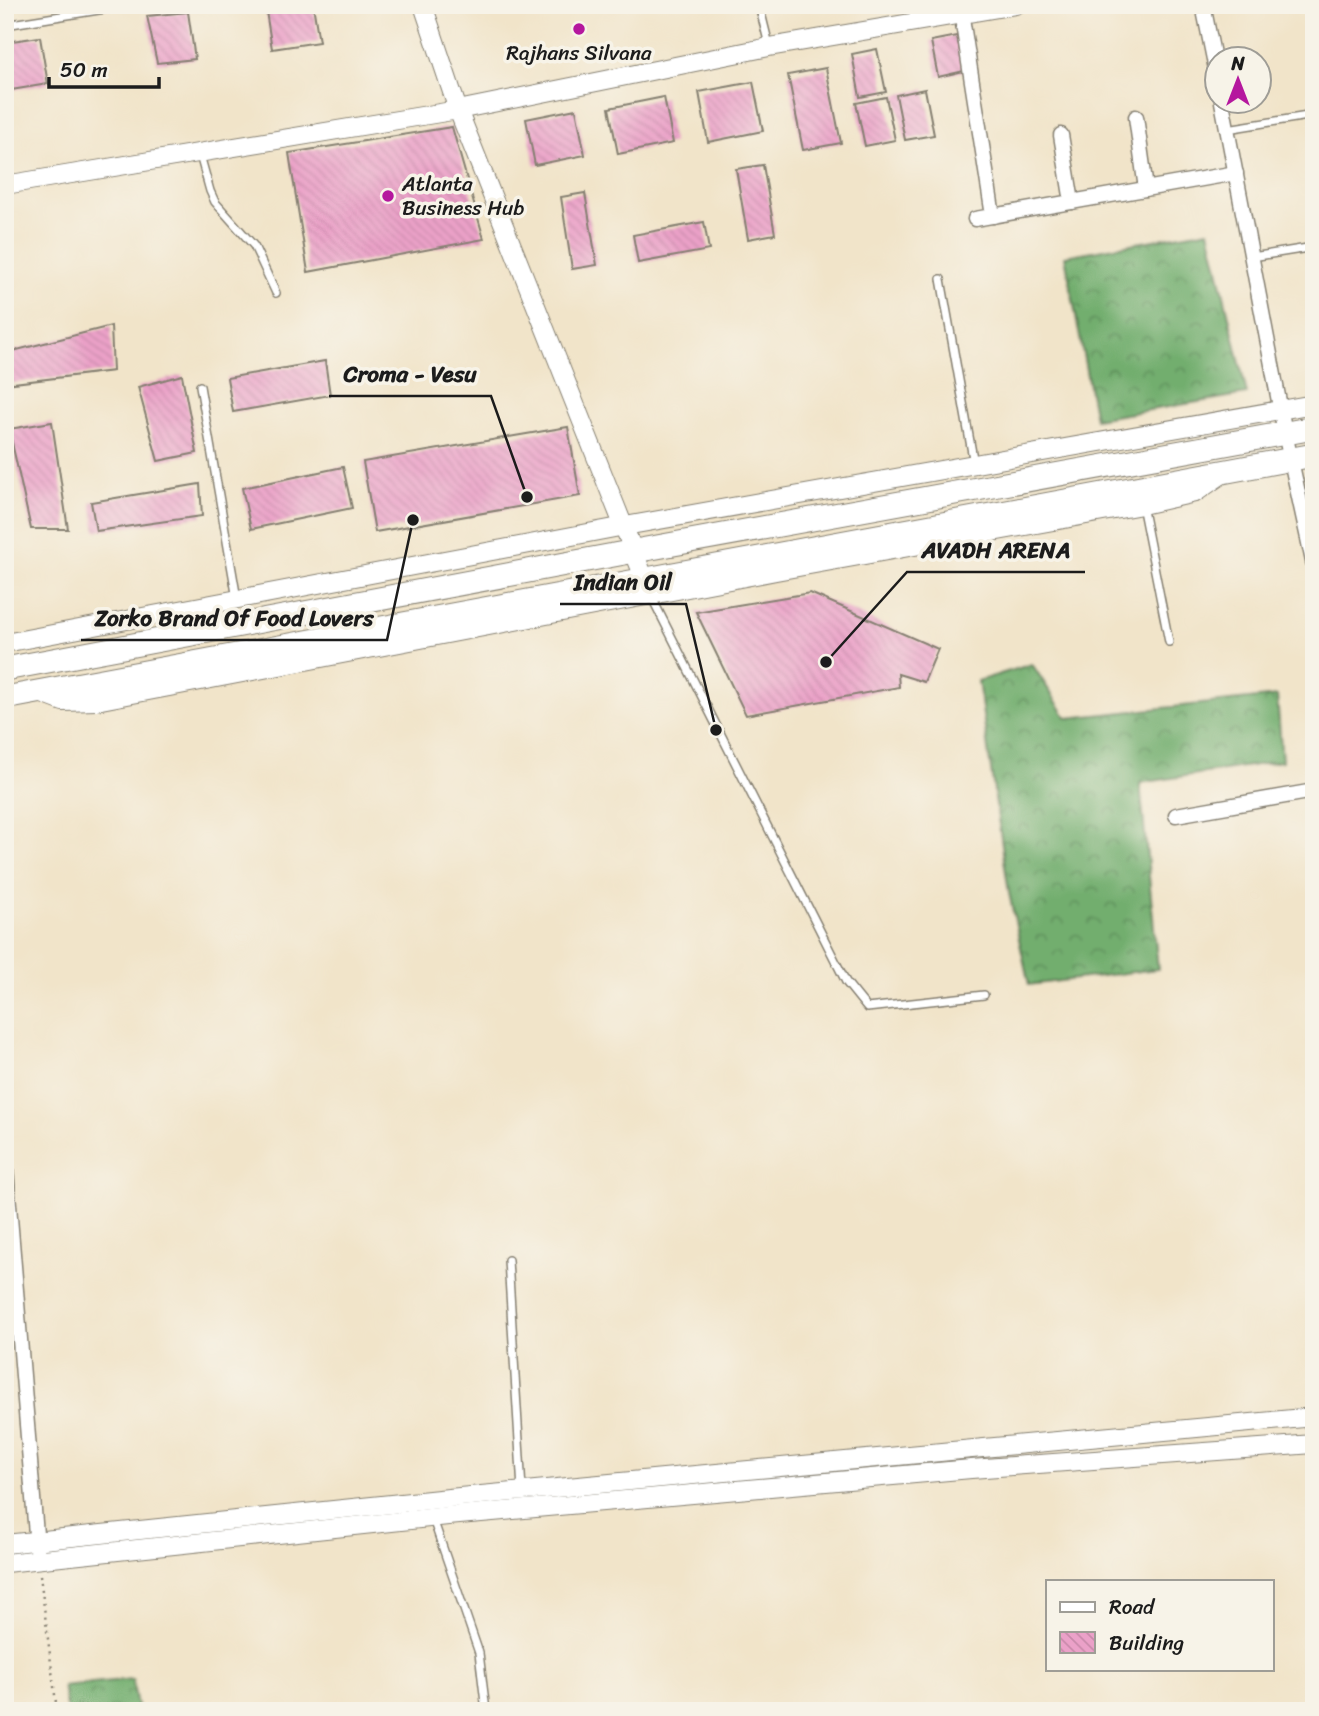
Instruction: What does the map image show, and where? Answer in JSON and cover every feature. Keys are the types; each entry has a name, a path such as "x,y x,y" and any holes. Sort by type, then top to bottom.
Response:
{"main road":[{"path":"5,669 1314,428"},
{"path":"5,698 648,587 1314,454"}],"street":[{"path":"423,5 458,110 648,587 1142,505 1195,493 1227,471"},
{"path":"5,185 458,110 961,10 1016,5"},
{"path":"1203,5 1211,46"},
{"path":"961,10 993,216"},
{"path":"1224,116 1285,433 1314,566"},
{"path":"1136,117 1146,189"},
{"path":"1061,135 1072,202"},
{"path":"975,219 1236,173"},
{"path":"5,643 625,526 1314,404"},
{"path":"1176,815 1314,791"},
{"path":"5,1156 37,1550"},
{"path":"5,1563 37,1550 449,1498 1314,1417"},
{"path":"5,1544 37,1550 432,1518 971,1469 1314,1444"}],"lane":[{"path":"5,26 130,5"},
{"path":"759,5 769,47"},
{"path":"1227,130 1314,116"},
{"path":"199,153 215,202 254,246 276,293"},
{"path":"1252,257 1314,247"},
{"path":"941,279 974,465"},
{"path":"200,386 237,600"},
{"path":"1142,505 1169,642"},
{"path":"648,587 846,982 867,1008 984,995"},
{"path":"508,1260 522,1493"},
{"path":"432,1518 479,1653 486,1711"}],"path":[{"path":"37,1550 57,1711"}],"green space":[{"path":"1209,230 1247,394 1095,419 1065,256"},
{"path":"1032,664 1067,718 1277,696 1282,761 1140,783 1158,969 1029,985 1009,893 978,681"},
{"path":"132,1679 138,1711 67,1711 63,1686"}],"building":[{"path":"265,5 313,5 319,42 272,49"},
{"path":"188,12 195,59 157,63 147,16"},
{"path":"957,36 964,71 938,77 931,41"},
{"path":"40,37 48,84 5,91 5,42"},
{"path":"877,49 886,92 860,97 852,54"},
{"path":"826,68 841,143 803,150 788,75"},
{"path":"753,82 763,131 708,142 699,92"},
{"path":"925,89 934,135 905,140 896,95"},
{"path":"664,97 673,143 618,154 609,108"},
{"path":"886,97 895,140 865,146 856,103"},
{"path":"576,109 585,155 535,165 526,119"},
{"path":"452,127 484,239 308,272 289,153"},
{"path":"763,165 775,234 748,239 736,169"},
{"path":"585,193 597,265 572,269 561,197"},
{"path":"704,222 709,250 638,263 633,235"},
{"path":"111,326 113,371 5,384 5,353"},
{"path":"325,361 330,395 233,412 227,378"},
{"path":"182,375 197,453 158,461 138,387"},
{"path":"52,422 68,529 31,529 9,429"},
{"path":"568,427 580,496 375,532 363,462"},
{"path":"343,467 352,508 251,529 242,488"},
{"path":"200,484 202,516 96,531 91,502"},
{"path":"810,593 938,649 924,682 898,674 899,687 746,715 696,612"}],"place":[{"name":"Rajhans Silvana","path":"579,29"},
{"name":"Atlanta Business Hub","path":"388,196"},
{"name":"Croma - Vesu","path":"527,497"},
{"name":"Zorko Brand Of Food Lovers","path":"413,520"},
{"name":"AVADH ARENA","path":"826,662"},
{"name":"Indian Oil","path":"716,730"}]}
